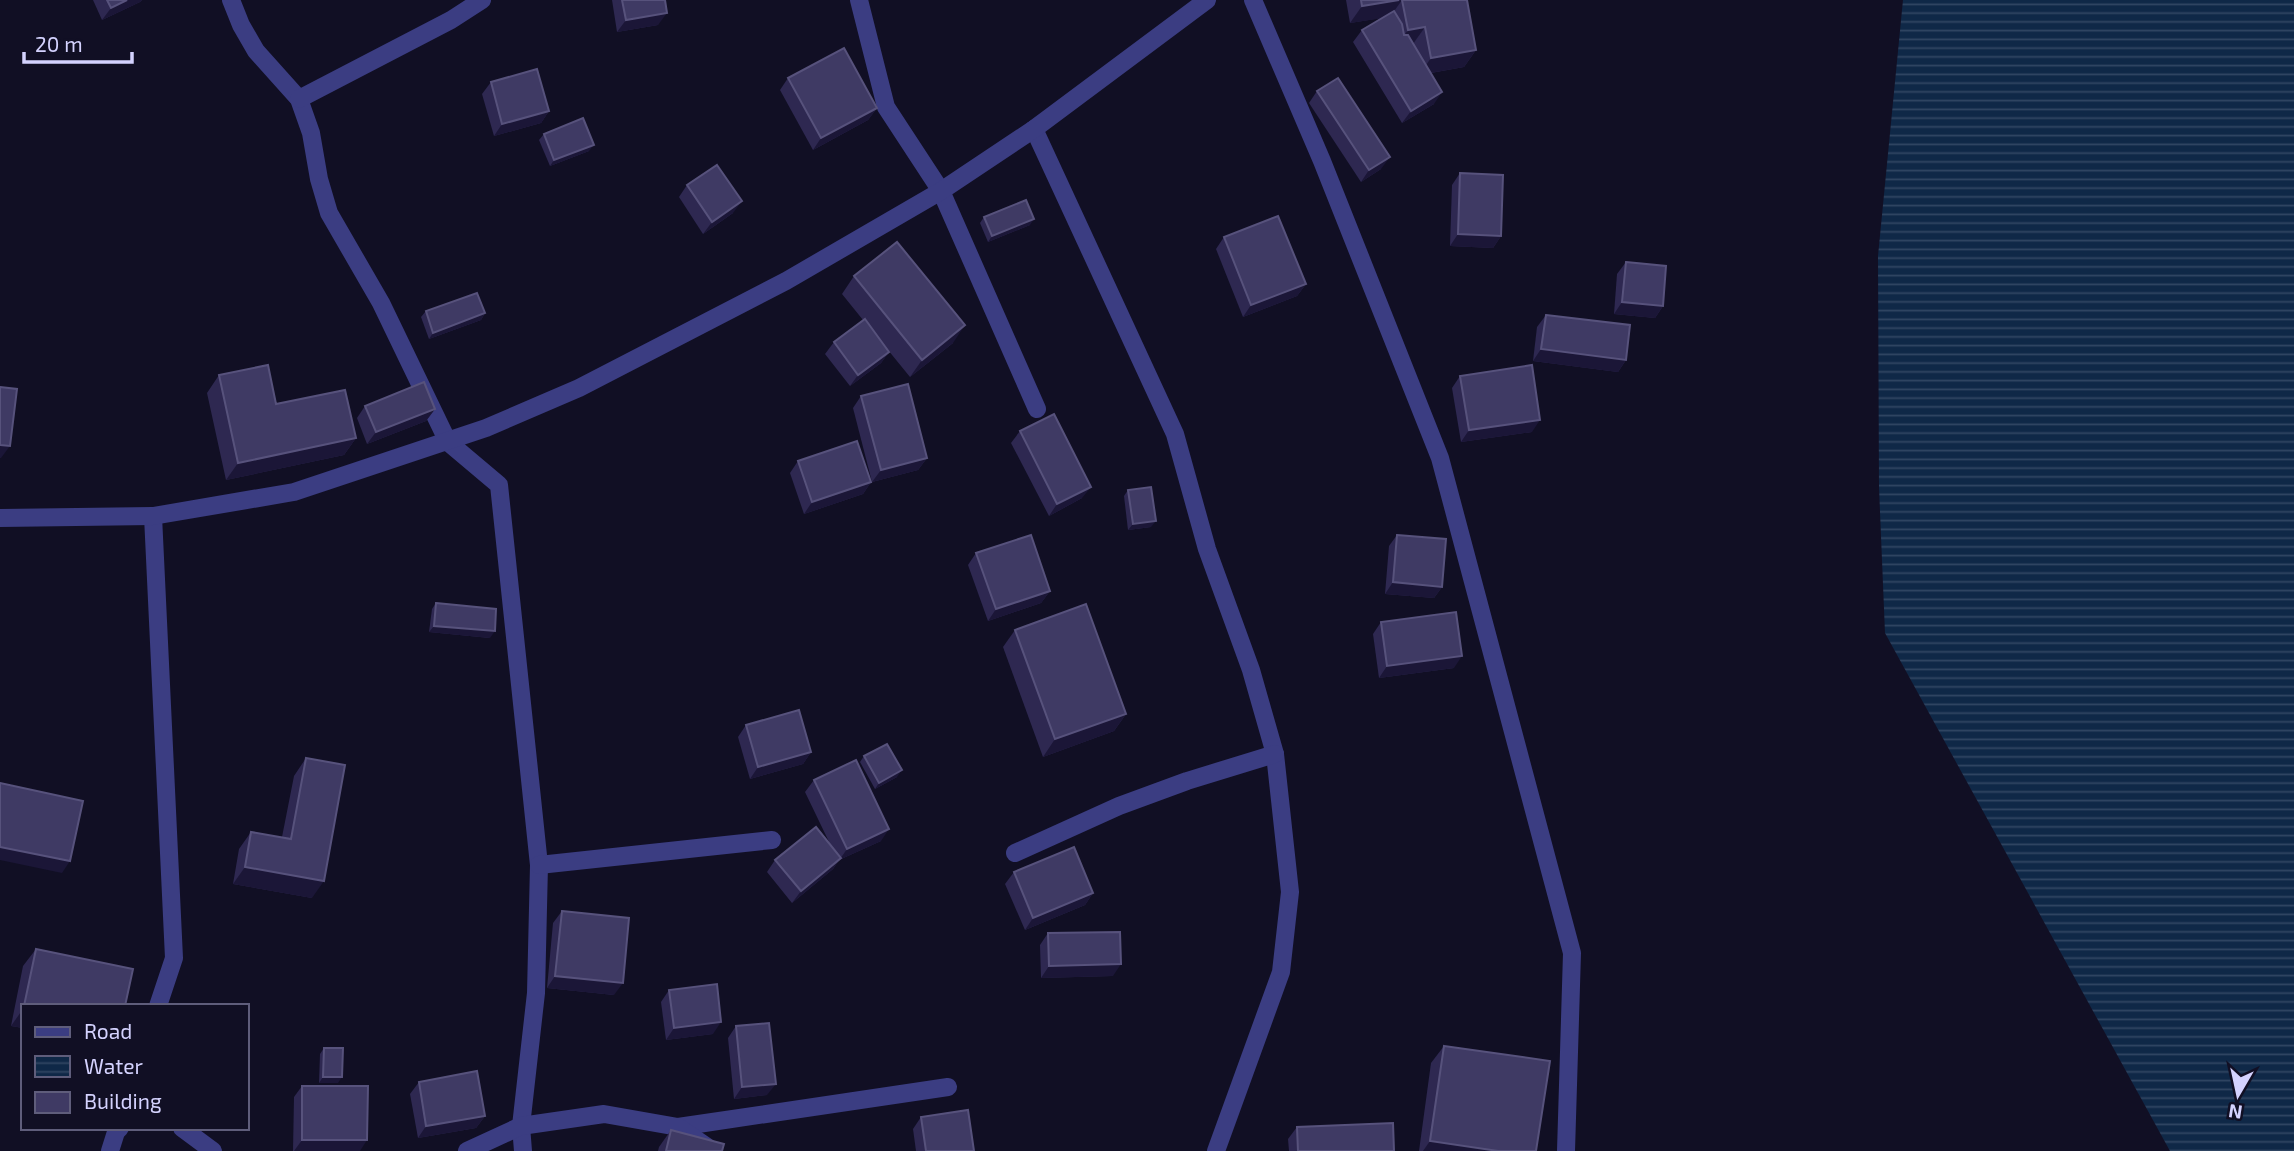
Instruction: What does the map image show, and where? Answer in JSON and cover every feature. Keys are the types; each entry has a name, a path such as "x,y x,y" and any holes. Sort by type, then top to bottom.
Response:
{"street":[{"path":"231,0 240,25 256,51 299,99 312,133 319,179 329,212 381,303 448,442 499,485 540,865 536,993 521,1126 523,1151"},
{"path":"299,99 452,20 482,0"},
{"path":"859,0 886,107 941,191 1037,409"},
{"path":"0,518 153,516 294,492 448,442 579,388 786,281 941,191 1034,129 1207,0"},
{"path":"1253,0 1364,267 1444,471 1572,953 1566,1151"},
{"path":"1034,129 1175,434 1207,549 1251,670 1275,754 1290,892 1281,972 1216,1151"},
{"path":"153,516 174,958 159,1004"},
{"path":"1014,853 1119,806 1187,781 1275,754"},
{"path":"540,865 772,840"},
{"path":"467,1151 521,1126 604,1114 678,1128 948,1087"},
{"path":"678,1128 713,1151"},
{"path":"110,1151 117,1130"},
{"path":"186,1130 213,1151"}],"water":[{"path":"1903,0 2294,0 2294,1151 2170,1151 1885,633 1879,487 1878,256"}],"building":[{"path":"107,0 127,0 111,8"},
{"path":"622,0 665,0 667,13 626,20"},
{"path":"1361,0 1399,0 1362,6"},
{"path":"1402,0 1467,0 1476,50 1431,58 1425,27 1408,30"},
{"path":"1394,11 1402,24 1404,35 1408,35 1442,92 1411,111 1362,30"},
{"path":"844,48 877,108 821,138 788,78"},
{"path":"537,69 549,111 502,124 491,82"},
{"path":"1338,78 1390,157 1369,170 1317,91"},
{"path":"583,118 594,145 554,160 544,134"},
{"path":"717,165 742,201 712,222 687,185"},
{"path":"1460,173 1503,175 1501,236 1458,234"},
{"path":"1026,200 1034,219 992,236 984,217"},
{"path":"1278,216 1306,284 1251,305 1224,237"},
{"path":"897,242 965,325 922,360 854,276"},
{"path":"1626,262 1666,266 1663,306 1622,302"},
{"path":"477,293 485,313 433,333 426,311"},
{"path":"1546,315 1630,325 1626,360 1541,349"},
{"path":"865,319 889,352 858,375 834,342"},
{"path":"268,365 276,404 345,390 356,438 238,463 219,375"},
{"path":"1532,365 1540,420 1469,430 1460,376"},
{"path":"424,382 435,409 376,432 365,406"},
{"path":"908,384 927,458 881,470 861,396"},
{"path":"0,387 17,389 10,446 0,445"},
{"path":"1054,414 1091,487 1057,504 1020,431"},
{"path":"857,441 871,482 812,502 798,461"},
{"path":"1151,487 1156,521 1133,524 1128,490"},
{"path":"1031,535 1050,591 996,609 976,553"},
{"path":"1397,535 1446,539 1442,587 1393,582"},
{"path":"436,603 496,609 495,631 434,626"},
{"path":"1086,604 1126,714 1055,739 1015,630"},
{"path":"1456,612 1462,656 1387,666 1381,622"},
{"path":"799,710 811,752 758,767 746,725"},
{"path":"887,744 902,770 879,783 864,756"},
{"path":"306,758 345,765 324,881 245,867 251,832 291,839"},
{"path":"856,760 889,829 847,849 814,780"},
{"path":"0,783 83,801 70,861 0,847"},
{"path":"816,827 841,858 801,891 775,860"},
{"path":"1074,847 1093,893 1033,918 1014,872"},
{"path":"562,911 629,918 623,983 555,976"},
{"path":"1120,932 1121,964 1049,966 1048,933"},
{"path":"36,949 133,969 125,1004 24,1004"},
{"path":"717,984 721,1022 674,1028 669,990"},
{"path":"769,1023 776,1084 742,1087 736,1026"},
{"path":"1444,1046 1550,1061 1536,1151 1498,1151 1430,1141"},
{"path":"324,1048 343,1048 342,1077 323,1077"},
{"path":"477,1071 485,1116 426,1126 419,1082"},
{"path":"302,1086 368,1086 367,1140 302,1140"},
{"path":"968,1110 974,1151 926,1151 921,1117"},
{"path":"1393,1123 1394,1151 1298,1151 1297,1127"},
{"path":"671,1130 724,1144 722,1151 666,1151"}]}
